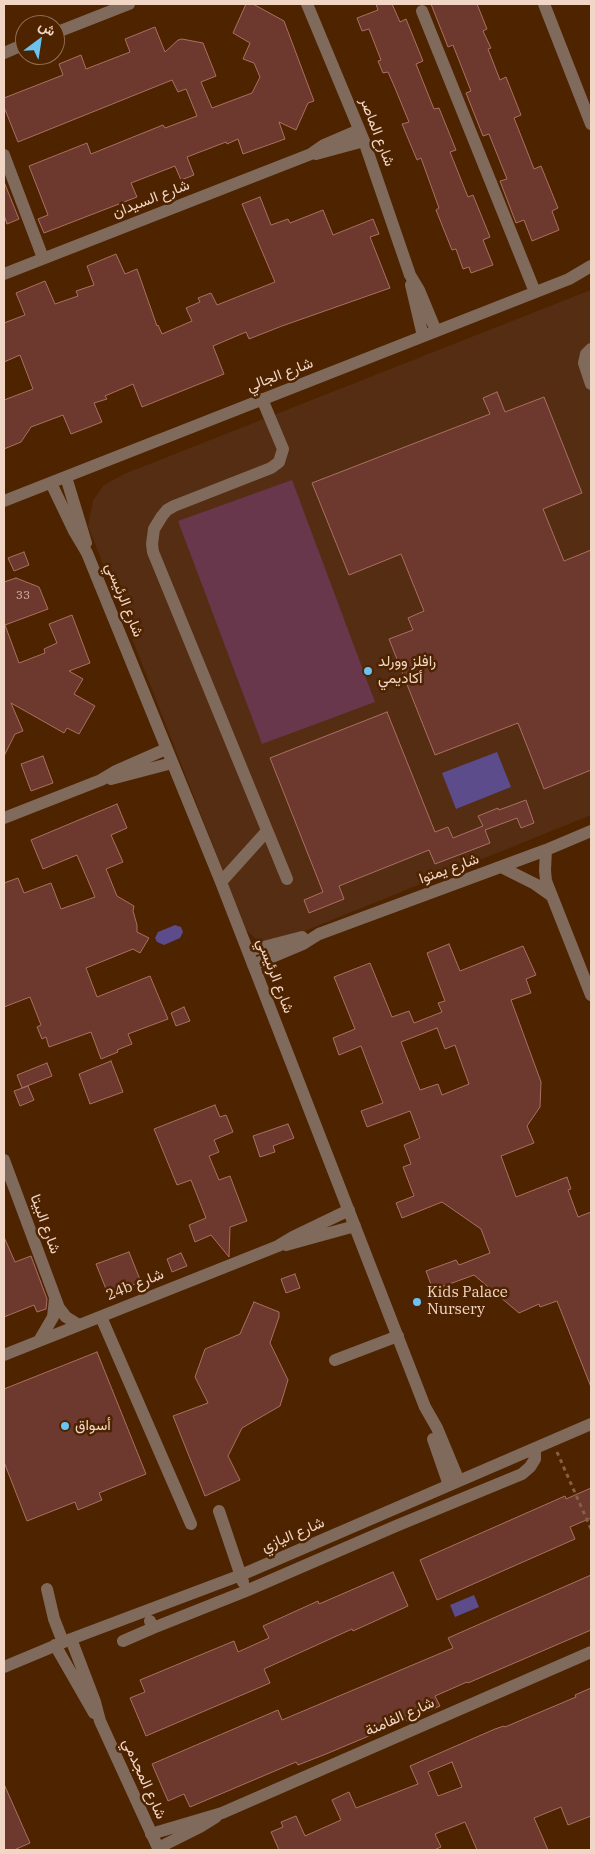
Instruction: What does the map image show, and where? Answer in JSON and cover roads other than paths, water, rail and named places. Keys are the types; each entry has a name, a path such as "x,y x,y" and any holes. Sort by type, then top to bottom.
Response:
{"street":[{"path":"65,29 129,4"},
{"name":"شارع الماصر","path":"307,4 361,136 410,275 419,290 436,331"},
{"path":"544,4 591,124"},
{"path":"422,11 535,292"},
{"name":"شارع السيدان","path":"4,274 311,154 326,152 361,136"},
{"path":"4,155 43,258"},
{"name":"شارع الجالي","path":"4,501 569,279 591,266"},
{"name":"شارع الماصر","path":"410,275 412,294 424,336"},
{"name":"شارع الجالي","path":"569,279 591,276"},
{"path":"591,349 586,354 584,363 591,384"},
{"path":"262,399 282,449 279,462 271,468 167,510 157,522 152,536 152,544 153,552 287,879"},
{"name":"شارع الرئيسي","path":"66,477 88,553 221,882 398,1336 427,1412 429,1426 454,1483"},
{"name":"شارع الرئيسي","path":"51,482 74,531 88,553"},
{"path":"4,818 102,780 116,771 166,749"},
{"path":"102,780 121,777 172,763"},
{"path":"221,882 267,830"},
{"name":"شارع يمتوا","path":"253,965 303,944 317,935 546,850 591,831"},
{"path":"546,850 545,876 591,995"},
{"path":"501,867 535,884 552,896"},
{"name":"شارع يمتوا","path":"248,952 302,937 317,935"},
{"name":"شارع البيتا","path":"4,1160 55,1299 62,1313 79,1325"},
{"name":"24b شارع","path":"4,1355 278,1246 349,1210"},
{"name":"24b شارع","path":"278,1246 302,1242 355,1226"},
{"path":"39,1341 53,1317 55,1299"},
{"path":"101,1316 191,1524"},
{"path":"335,1360 398,1336"},
{"name":"شارع اليازي","path":"4,1668 63,1642 241,1575 591,1424"},
{"path":"123,1641 522,1474 530,1467 535,1458 535,1449"},
{"path":"219,1511 246,1591"},
{"path":"389,1511 396,1526"},
{"name":"شارع المجدمي","path":"47,1589 54,1619 90,1707 100,1721 158,1849"},
{"path":"146,1612 153,1628"},
{"name":"شارع الفامنة","path":"151,1834 222,1813 591,1652"},
{"name":"شارع الفامنة","path":"158,1849 208,1823 222,1813"}],"place":[{"name":"رافلز وورلد أكاديمي","path":"368,671"},
{"name":"Kids Palace Nursery","path":"417,1302"},
{"name":"أسواق","path":"65,1426"}]}
